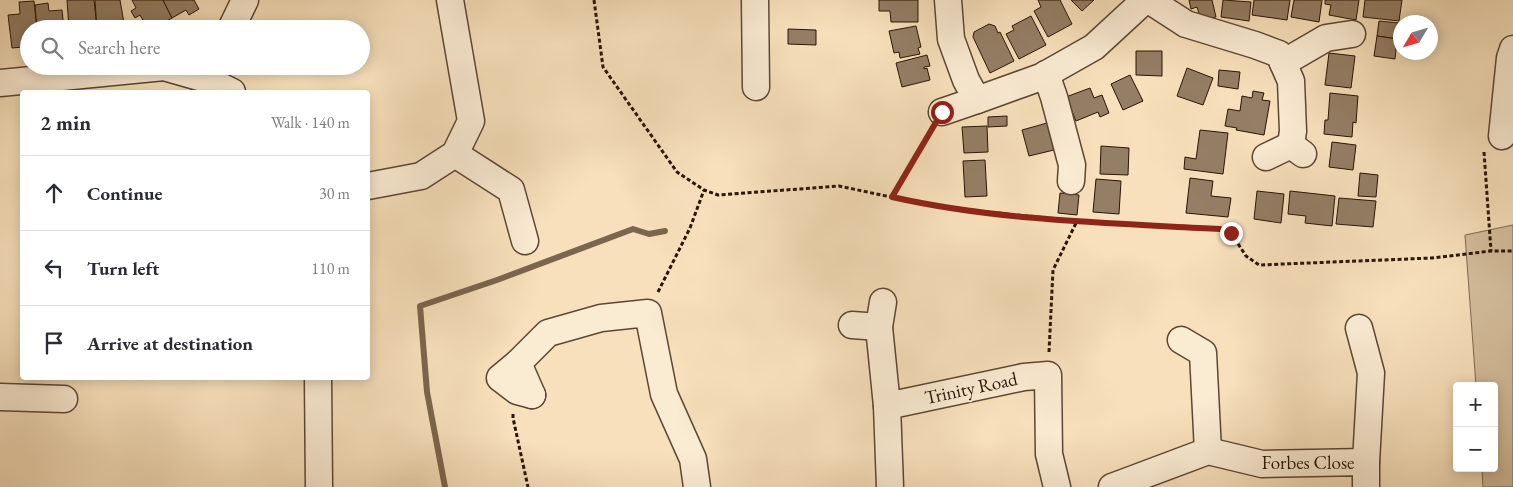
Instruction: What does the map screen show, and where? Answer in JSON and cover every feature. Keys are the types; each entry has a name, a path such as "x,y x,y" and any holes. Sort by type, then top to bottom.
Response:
{"street":[{"path":"236,20 246,0"},
{"path":"370,186 421,176 455,154 471,121 450,0"},
{"path":"755,0 756,87"},
{"path":"948,0 951,39 966,80 977,100"},
{"path":"942,112 1046,74 1094,47 1147,0 1186,24 1255,44 1279,54 1291,80 1292,131 1297,149 1266,157"},
{"path":"1283,63 1326,38 1352,34"},
{"path":"1499,136 1510,58 1513,49"},
{"path":"1046,74 1072,165 1071,181"},
{"path":"0,83 77,75"},
{"path":"213,75 230,90"},
{"path":"455,154 511,190 525,241"},
{"path":"883,302 879,327 887,406 890,487"},
{"path":"525,393 518,363 548,333 601,318 648,313 664,394 693,459 697,487"},
{"path":"852,325 879,327"},
{"path":"1360,328 1378,369 1366,474"},
{"path":"1112,487 1208,451 1203,353 1181,340"},
{"path":"1048,375 1049,454 1057,487"},
{"name":"Trinity Road","path":"887,406 1024,376 1048,375"},
{"path":"318,380 319,487"},
{"path":"0,397 64,399"},
{"name":"Forbes Close","path":"1208,451 1262,464 1366,474"}],"path":[{"path":"594,0 603,67 677,172 704,190 718,195 839,186 938,207 1077,221 1220,229 1231,233 1246,256 1259,265 1432,258 1491,251 1513,251"},
{"path":"892,197 942,112"},
{"path":"1491,251 1499,136"},
{"path":"648,313 690,228 704,190"},
{"path":"1048,375 1053,270 1077,221"},
{"path":"525,393 512,418 528,487"}],"shaded area":[{"path":"1513,225 1513,487 1483,487 1482,472 1498,472 1498,382 1476,382 1465,235"}],"building":[{"path":"67,0 94,0 96,20 68,20"},
{"path":"95,0 120,0 123,20 96,20"},
{"path":"132,0 163,0 172,18 168,20 143,20 140,15 135,18 131,11 136,8"},
{"path":"163,0 194,0 199,9 189,15 186,10 172,18"},
{"path":"879,0 918,0 918,22 891,22 890,11 879,11"},
{"path":"1038,0 1060,0 1072,24 1048,37 1034,11 1041,7"},
{"path":"1071,0 1094,0 1082,11"},
{"path":"1189,0 1212,0 1216,17 1201,20 1197,7 1191,9"},
{"path":"1223,0 1251,2 1249,21 1221,17"},
{"path":"1254,0 1290,0 1287,20 1252,15"},
{"path":"1294,0 1322,0 1319,22 1291,17"},
{"path":"1325,0 1359,0 1356,20 1329,15 1331,5 1325,4"},
{"path":"1365,0 1402,0 1400,15 1393,15 1393,20 1363,17"},
{"path":"34,1 36,20 20,20 20,47 12,48 8,15 20,14 19,2"},
{"path":"48,3 49,11 62,10 63,20 36,20 35,5"},
{"path":"1031,16 1046,45 1019,59 1006,34 1014,30 1012,26"},
{"path":"1379,21 1393,22 1393,38 1377,36"},
{"path":"989,24 995,26 998,33 1000,32 1014,61 990,73 973,37 974,32"},
{"path":"916,26 921,47 918,48 920,54 900,58 899,52 894,53 889,31"},
{"path":"788,29 816,30 816,45 788,44"},
{"path":"1377,36 1393,38 1393,59 1374,56"},
{"path":"1136,51 1162,51 1162,76 1136,75"},
{"path":"1329,53 1355,56 1351,88 1325,85"},
{"path":"927,55 930,66 924,67 924,69 927,68 930,80 902,87 896,63"},
{"path":"1187,68 1213,78 1203,105 1177,96"},
{"path":"1219,70 1240,72 1238,89 1218,86"},
{"path":"1130,75 1143,101 1123,110 1111,84"},
{"path":"1090,88 1094,98 1102,95 1109,113 1100,117 1098,112 1076,121 1066,97"},
{"path":"1253,91 1264,93 1262,100 1270,101 1264,135 1225,126 1228,109 1240,111 1242,96 1252,98"},
{"path":"1330,93 1358,96 1356,123 1353,122 1352,137 1324,134 1325,120 1328,120"},
{"path":"1007,116 1007,126 988,127 988,117"},
{"path":"1047,123 1054,150 1029,156 1022,130"},
{"path":"987,126 988,152 964,153 962,127"},
{"path":"1200,130 1228,133 1223,174 1184,169 1185,157 1196,159"},
{"path":"1332,142 1356,145 1353,170 1329,167"},
{"path":"1101,146 1129,148 1128,175 1100,174"},
{"path":"985,160 987,196 965,197 963,161"},
{"path":"1360,173 1378,175 1376,197 1358,196"},
{"path":"1190,178 1213,181 1211,196 1231,198 1228,217 1186,213"},
{"path":"1096,179 1121,181 1119,214 1093,212"},
{"path":"1257,191 1284,194 1281,223 1254,219"},
{"path":"1290,191 1335,196 1332,226 1305,223 1306,216 1288,214"},
{"path":"1060,193 1079,195 1077,215 1058,213"},
{"path":"1339,198 1376,201 1373,227 1336,224"}],"waterway":[{"path":"445,487 427,392 420,306 497,280 633,229 649,234 665,231"}],"route":[{"path":"942,112 892,197 938,207 1077,221 1220,229 1231,233"}]}
